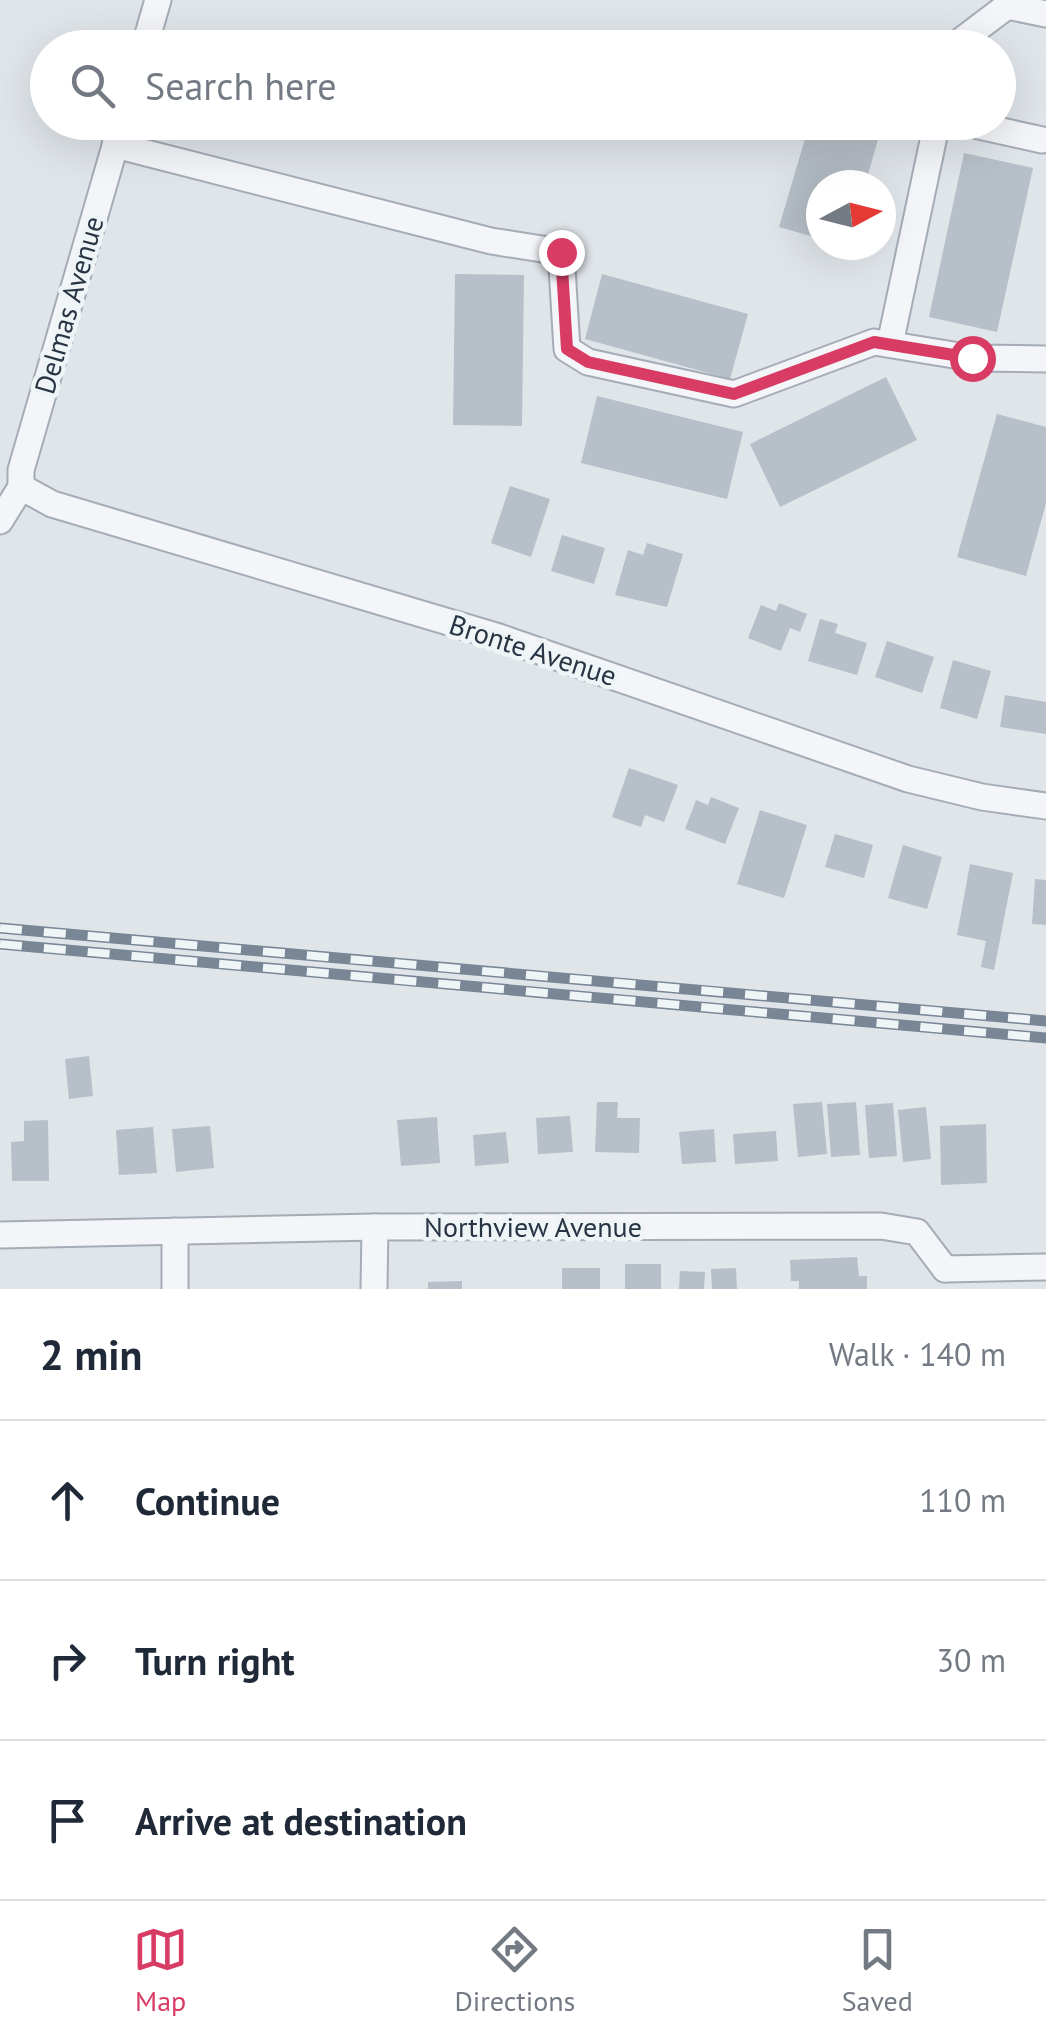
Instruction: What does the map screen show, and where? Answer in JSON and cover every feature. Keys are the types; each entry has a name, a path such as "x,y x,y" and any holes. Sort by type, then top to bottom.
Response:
{"street":[{"path":"149,30 158,0"},
{"path":"975,30 1011,3 1046,14"},
{"path":"1016,134 1042,140"},
{"name":"Delmas Avenue","path":"22,488 21,470 116,140"},
{"path":"139,140 491,241 561,252 567,349 588,362 734,394 874,342 972,358 1046,358"},
{"path":"890,344 932,140"},
{"path":"0,520 22,488"},
{"name":"Bronte Avenue","path":"22,488 52,504 499,637 908,779 1046,806"},
{"name":"Northview Avenue","path":"0,1235 375,1227 881,1226 917,1232 941,1279 1046,1266"},
{"path":"374,1289 375,1227"},
{"path":"175,1231 175,1289"}],"building":[{"path":"805,140 878,140 869,170 806,170 806,235 779,227"},
{"path":"964,153 1033,168 997,332 929,317"},
{"path":"455,274 524,275 522,426 453,425"},
{"path":"602,274 748,314 730,379 585,339"},
{"path":"886,377 917,440 780,507 750,444"},
{"path":"597,396 743,432 727,499 581,463"},
{"path":"997,414 1046,427 1046,503 1026,576 957,557"},
{"path":"510,486 550,499 531,557 491,543"},
{"path":"562,535 605,548 594,584 551,571"},
{"path":"647,543 683,554 667,607 615,595 628,550 643,555"},
{"path":"779,603 807,614 800,632 790,628 781,651 748,638 761,605 776,611"},
{"path":"820,619 838,624 835,633 867,643 857,675 808,661"},
{"path":"887,641 934,657 922,693 875,677"},
{"path":"953,660 991,671 977,719 940,708"},
{"path":"1005,695 1046,702 1046,734 1000,727"},
{"path":"629,768 678,785 664,822 645,815 641,827 612,817"},
{"path":"711,797 739,808 725,844 685,829 696,800 708,805"},
{"path":"760,810 807,825 784,898 737,884"},
{"path":"835,834 873,845 864,878 825,867"},
{"path":"903,845 942,857 927,909 888,898"},
{"path":"970,864 1013,873 994,970 981,967 986,941 957,935"},
{"path":"1035,879 1046,880 1046,925 1032,924"},
{"path":"89,1056 93,1096 69,1099 65,1059"},
{"path":"597,1102 618,1102 617,1118 640,1118 639,1153 595,1152"},
{"path":"822,1102 827,1154 798,1157 793,1104"},
{"path":"856,1102 860,1155 831,1157 827,1104"},
{"path":"893,1103 897,1156 869,1158 865,1105"},
{"path":"926,1107 931,1159 903,1162 898,1110"},
{"path":"570,1116 573,1152 538,1154 536,1118"},
{"path":"437,1117 440,1163 401,1166 397,1120"},
{"path":"48,1120 49,1181 12,1181 11,1142 24,1141 24,1121"},
{"path":"986,1124 987,1183 941,1185 940,1126"},
{"path":"210,1126 214,1168 176,1172 172,1129"},
{"path":"153,1127 157,1173 119,1175 116,1130"},
{"path":"714,1129 716,1162 682,1164 679,1132"},
{"path":"776,1131 778,1161 735,1164 733,1134"},
{"path":"506,1132 509,1163 475,1166 473,1135"},
{"path":"857,1257 859,1276 867,1276 867,1289 799,1289 799,1281 791,1281 790,1260"},
{"path":"625,1264 661,1264 661,1289 625,1289"},
{"path":"562,1268 600,1268 600,1289 562,1289"},
{"path":"736,1268 737,1289 712,1289 711,1269"},
{"path":"680,1271 705,1272 704,1289 679,1289"},
{"path":"462,1281 462,1289 428,1289 428,1282"}],"railway":[{"path":"0,928 1046,1021"},
{"path":"0,944 1046,1038"}],"route":[{"path":"561,252 567,349 588,362 734,394 874,342 972,358"}]}
